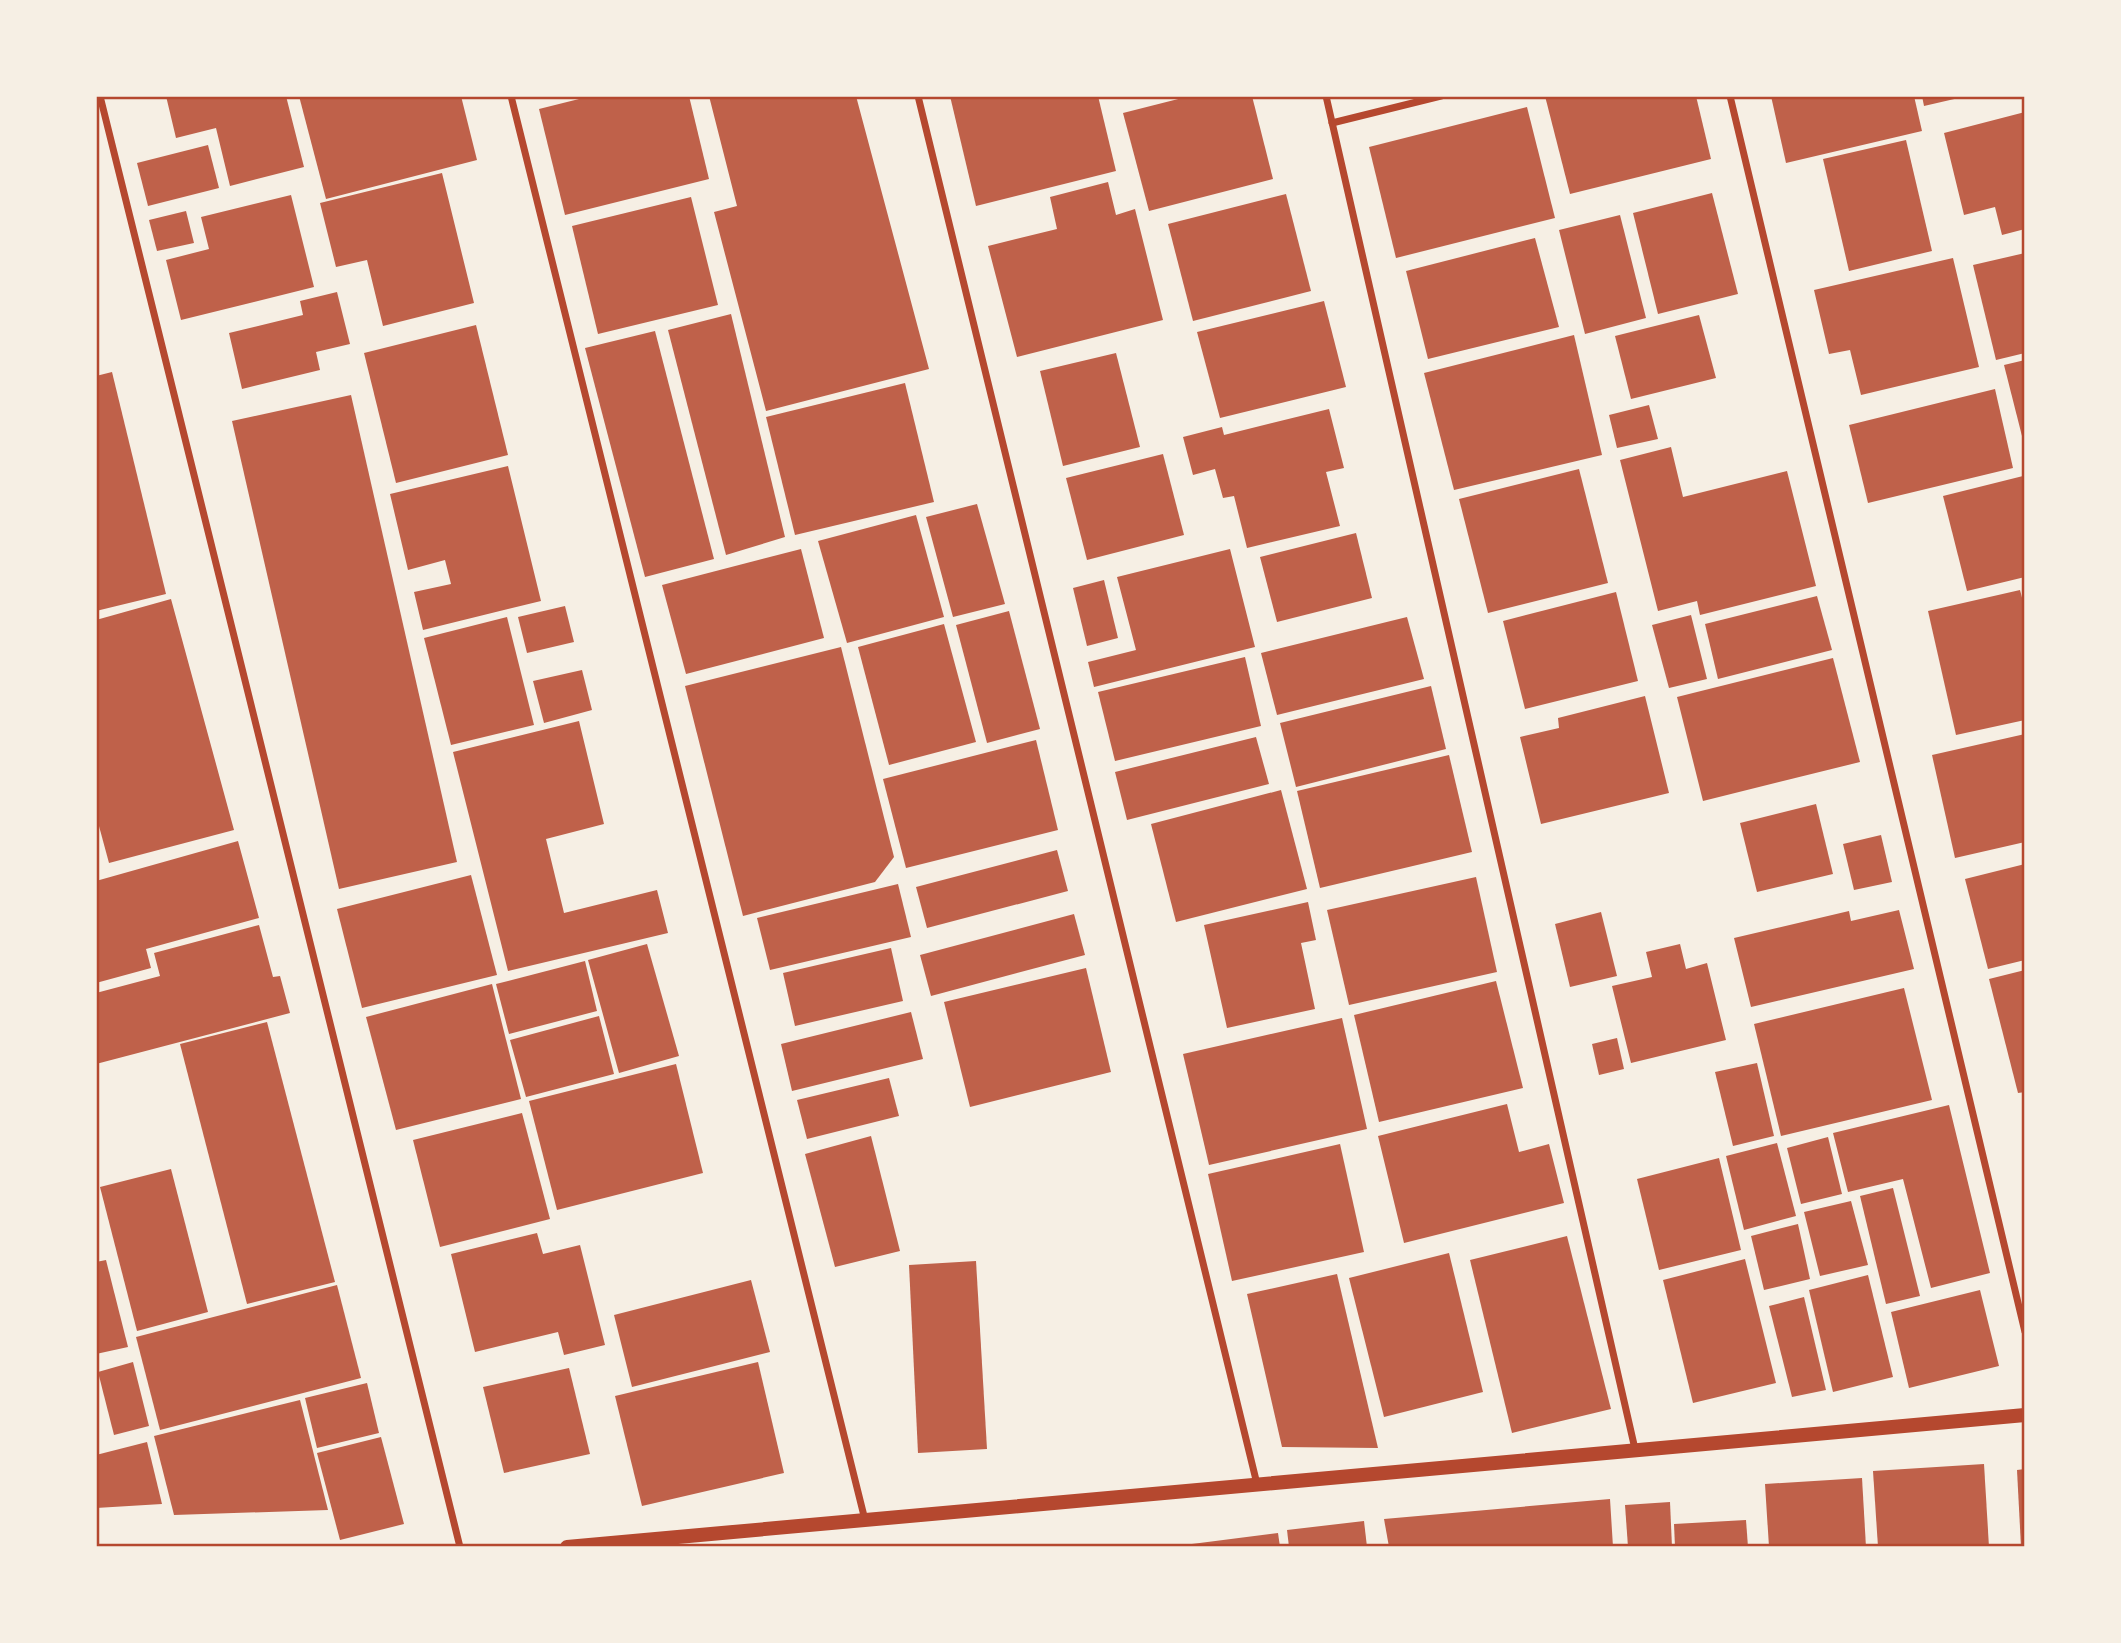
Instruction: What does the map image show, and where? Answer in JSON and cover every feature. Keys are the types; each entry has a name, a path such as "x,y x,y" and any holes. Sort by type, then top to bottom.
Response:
{"main road":[{"path":"567,1547 2025,1415"}],"street":[{"path":"100,96 460,1547"},
{"path":"511,96 865,1520"},
{"path":"918,96 1257,1484"},
{"path":"1326,96 1634,1449"},
{"path":"1332,123 1441,96"},
{"path":"1730,96 2025,1332"}],"building":[{"path":"166,96 286,96 304,167 230,186 216,128 176,138"},
{"path":"299,96 461,96 477,160 326,199"},
{"path":"591,96 689,96 709,179 565,215 539,109"},
{"path":"709,96 856,96 929,369 766,411 714,212 737,206"},
{"path":"950,96 1098,96 1116,171 976,206"},
{"path":"1190,96 1252,96 1273,179 1149,211 1123,113"},
{"path":"1545,96 1696,96 1711,159 1570,194"},
{"path":"1771,96 1914,96 1922,131 1786,163"},
{"path":"1922,96 1962,96 1963,97 1924,106"},
{"path":"1527,107 1555,218 1396,258 1369,147"},
{"path":"2025,112 2025,229 2002,235 1995,207 1964,215 1944,133"},
{"path":"1906,140 1932,251 1849,271 1823,159"},
{"path":"208,145 219,188 148,206 137,163"},
{"path":"442,173 474,303 383,326 367,260 336,267 320,203"},
{"path":"1108,182 1116,215 1135,209 1163,320 1017,357 988,246 1057,229 1050,197"},
{"path":"1712,193 1738,294 1658,314 1633,213"},
{"path":"1286,194 1311,291 1193,321 1168,224"},
{"path":"291,195 314,287 181,320 166,260 209,249 201,217"},
{"path":"691,197 718,305 598,334 572,226"},
{"path":"186,211 194,243 157,251 149,220"},
{"path":"1620,215 1646,318 1585,334 1559,230"},
{"path":"1535,238 1559,327 1428,359 1406,271"},
{"path":"2025,253 2025,353 1996,360 1973,265"},
{"path":"1953,258 1979,367 1861,395 1850,350 1829,354 1814,290"},
{"path":"337,292 350,344 316,352 320,370 242,389 229,333 303,315 300,301"},
{"path":"1324,301 1346,387 1220,418 1197,332"},
{"path":"731,314 785,537 726,555 668,330"},
{"path":"1699,315 1716,378 1631,399 1615,336"},
{"path":"476,325 508,455 396,483 364,353"},
{"path":"655,331 714,559 645,577 585,348"},
{"path":"1574,335 1602,455 1454,490 1424,373"},
{"path":"1116,353 1140,447 1063,466 1040,371"},
{"path":"2025,360 2025,444 2024,444 2004,365"},
{"path":"112,372 166,594 96,611 96,376"},
{"path":"905,383 934,502 795,535 766,417"},
{"path":"1995,389 2013,468 1868,503 1849,425"},
{"path":"351,395 457,862 339,889 232,421"},
{"path":"1649,405 1658,439 1617,448 1609,415"},
{"path":"1329,409 1344,468 1326,472 1340,526 1247,548 1234,496 1223,498 1215,469 1193,475 1183,437 1222,427 1224,435"},
{"path":"1671,447 1683,497 1787,471 1816,586 1700,615 1697,601 1658,611 1620,460"},
{"path":"1163,454 1184,535 1087,560 1066,478"},
{"path":"508,466 541,601 423,630 414,592 451,584 445,560 408,570 390,494"},
{"path":"1579,469 1608,583 1488,613 1459,499"},
{"path":"2023,476 2025,577 1967,591 1943,496"},
{"path":"977,504 1005,604 953,617 926,517"},
{"path":"916,515 944,617 847,643 818,541"},
{"path":"1356,533 1372,598 1277,622 1260,557"},
{"path":"801,549 824,638 686,674 662,585"},
{"path":"1230,549 1255,647 1094,687 1088,662 1136,650 1117,577"},
{"path":"1104,580 1118,638 1087,646 1073,588"},
{"path":"2020,590 2025,609 2025,720 1956,735 1928,611"},
{"path":"1616,592 1638,681 1525,709 1503,621"},
{"path":"1817,596 1832,650 1718,679 1705,624"},
{"path":"171,599 234,830 109,863 96,815 96,620"},
{"path":"565,606 574,642 527,653 518,617"},
{"path":"1009,611 1040,729 987,743 956,625"},
{"path":"1691,615 1707,679 1669,688 1652,625"},
{"path":"507,617 534,725 451,745 424,638"},
{"path":"1407,617 1424,679 1277,715 1261,653"},
{"path":"944,624 976,742 889,765 858,647"},
{"path":"841,647 894,857 875,882 743,916 685,686"},
{"path":"1245,657 1261,726 1115,761 1098,692"},
{"path":"1833,658 1860,762 1703,801 1677,697"},
{"path":"582,670 592,710 544,723 533,681"},
{"path":"1431,686 1446,749 1296,787 1280,723"},
{"path":"1645,696 1669,793 1541,824 1520,737 1559,728 1558,718"},
{"path":"579,721 604,824 546,839 564,913 657,890 668,933 508,971 453,752"},
{"path":"2025,734 2025,842 1955,858 1932,755"},
{"path":"1256,737 1269,784 1127,820 1115,772"},
{"path":"1036,740 1058,830 906,868 883,779"},
{"path":"1449,755 1472,852 1320,888 1297,791"},
{"path":"1281,790 1307,889 1176,922 1151,824"},
{"path":"1816,804 1833,874 1757,892 1740,823"},
{"path":"1881,835 1892,882 1854,890 1843,844"},
{"path":"238,841 259,918 146,949 151,968 96,983 96,881"},
{"path":"1057,850 1068,891 927,928 916,887"},
{"path":"2025,864 2025,960 1988,969 1965,879"},
{"path":"471,875 497,975 362,1008 337,909"},
{"path":"1476,877 1497,972 1349,1005 1327,910"},
{"path":"898,884 911,937 770,970 757,918"},
{"path":"1308,902 1316,940 1301,943 1315,1009 1227,1028 1204,925"},
{"path":"1899,910 1914,969 1751,1007 1734,938 1849,911 1851,921"},
{"path":"1601,912 1617,976 1570,987 1555,924"},
{"path":"1074,914 1085,955 931,996 920,955"},
{"path":"259,925 273,977 280,976 290,1013 96,1064 96,993 160,976 154,953"},
{"path":"647,944 679,1056 619,1073 588,960"},
{"path":"1680,944 1686,969 1707,963 1726,1040 1631,1063 1612,986 1652,977 1646,952"},
{"path":"891,948 903,1001 795,1026 783,973"},
{"path":"585,961 597,1011 509,1034 496,984"},
{"path":"1086,968 1111,1072 970,1107 944,1002"},
{"path":"2025,970 2025,1092 2018,1093 1989,979"},
{"path":"1496,981 1523,1088 1379,1122 1354,1015"},
{"path":"492,984 521,1099 396,1130 366,1017"},
{"path":"1904,988 1932,1100 1781,1136 1754,1024"},
{"path":"911,1012 923,1059 792,1091 781,1044"},
{"path":"599,1016 614,1074 526,1097 510,1040"},
{"path":"1342,1018 1367,1129 1209,1165 1183,1054"},
{"path":"267,1022 335,1282 247,1304 180,1044"},
{"path":"1617,1038 1624,1069 1599,1075 1592,1044"},
{"path":"1757,1063 1774,1136 1733,1146 1715,1072"},
{"path":"676,1064 703,1173 557,1210 529,1101"},
{"path":"889,1078 899,1116 807,1139 797,1100"},
{"path":"1507,1104 1519,1152 1549,1144 1564,1203 1404,1243 1378,1136"},
{"path":"1949,1105 1990,1273 1931,1288 1903,1179 1848,1192 1833,1133"},
{"path":"522,1113 550,1219 440,1247 413,1140"},
{"path":"871,1136 900,1251 835,1267 805,1154"},
{"path":"1828,1137 1842,1194 1801,1204 1787,1148"},
{"path":"1777,1143 1796,1216 1744,1230 1726,1156"},
{"path":"1340,1144 1364,1252 1232,1281 1208,1174"},
{"path":"1719,1158 1741,1250 1659,1270 1637,1179"},
{"path":"171,1169 208,1312 137,1331 100,1187"},
{"path":"1893,1188 1920,1296 1886,1304 1860,1196"},
{"path":"1851,1201 1868,1265 1820,1276 1804,1212"},
{"path":"1798,1224 1810,1279 1764,1290 1751,1236"},
{"path":"537,1233 543,1254 580,1245 605,1345 564,1355 558,1332 475,1352 451,1254"},
{"path":"1567,1236 1611,1409 1512,1433 1470,1260"},
{"path":"1449,1253 1483,1392 1384,1417 1349,1278"},
{"path":"1745,1259 1776,1383 1693,1403 1663,1280"},
{"path":"106,1260 128,1347 96,1354 96,1262"},
{"path":"976,1261 987,1449 918,1453 909,1265"},
{"path":"1337,1274 1378,1448 1282,1447 1247,1294"},
{"path":"1868,1275 1893,1377 1833,1392 1809,1290"},
{"path":"751,1280 770,1352 632,1387 614,1315"},
{"path":"337,1285 361,1378 160,1430 136,1337"},
{"path":"1980,1290 1999,1366 1909,1388 1891,1312"},
{"path":"1804,1297 1826,1390 1792,1397 1769,1306"},
{"path":"133,1362 149,1426 114,1435 98,1372"},
{"path":"758,1362 784,1473 642,1506 615,1396"},
{"path":"569,1368 590,1454 504,1473 483,1387"},
{"path":"367,1383 379,1433 317,1448 305,1398"},
{"path":"300,1400 328,1510 174,1515 154,1436"},
{"path":"381,1437 404,1524 340,1540 317,1453"},
{"path":"147,1442 162,1504 96,1508 96,1455"},
{"path":"1984,1464 1989,1547 1878,1547 1873,1471"},
{"path":"2025,1469 2025,1547 2021,1547 2017,1470"},
{"path":"1862,1478 1866,1547 1769,1547 1765,1484"},
{"path":"1610,1499 1613,1547 1389,1547 1384,1519"},
{"path":"1670,1502 1672,1547 1628,1547 1625,1505"},
{"path":"1746,1520 1748,1547 1675,1547 1674,1524"},
{"path":"1364,1521 1367,1547 1289,1547 1287,1530"},
{"path":"1278,1533 1280,1547 1184,1547 1184,1545"}]}
